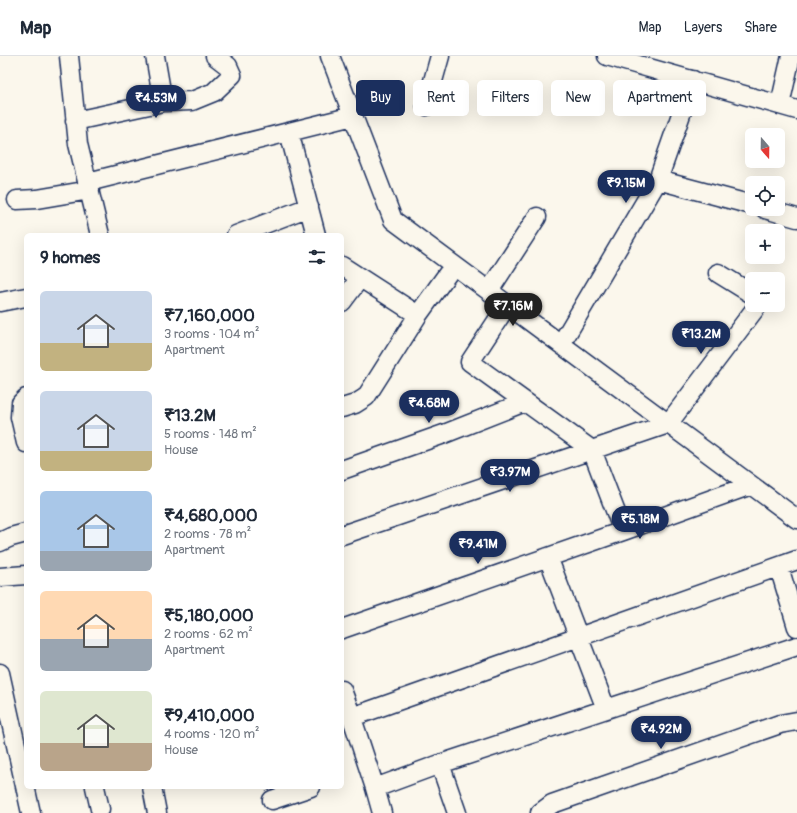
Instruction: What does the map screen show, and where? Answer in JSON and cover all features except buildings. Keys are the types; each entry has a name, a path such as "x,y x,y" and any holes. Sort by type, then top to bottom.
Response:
{"street":[{"path":"69,56 78,144 100,233"},
{"path":"155,56 163,102"},
{"path":"76,121 163,102 192,101 214,92 232,75 228,66 215,56"},
{"path":"330,56 393,220 797,519"},
{"path":"433,80 440,56"},
{"path":"607,56 693,80"},
{"path":"706,84 789,108 791,56"},
{"path":"17,200 37,199 89,186 353,116"},
{"path":"561,344 658,180 680,116"},
{"path":"289,132 316,233"},
{"path":"658,180 745,203"},
{"path":"241,233 309,206"},
{"path":"785,215 797,218"},
{"path":"489,291 536,216"},
{"path":"344,407 355,404 366,397 418,315 454,265"},
{"path":"344,267 418,315"},
{"path":"718,273 745,290"},
{"path":"344,299 360,278"},
{"path":"0,302 24,297"},
{"path":"508,304 470,362 592,450 623,530"},
{"path":"344,534 668,424 753,312"},
{"path":"23,416 21,403 24,400"},
{"path":"344,469 444,434 525,402"},
{"path":"344,627 751,485"},
{"path":"0,542 24,534"},
{"path":"548,556 606,709"},
{"path":"348,712 579,637 797,560"},
{"path":"779,567 797,627"},
{"path":"0,577 24,575"},
{"path":"375,788 440,764 797,646"},
{"path":"0,673 24,781"},
{"path":"344,697 382,813"},
{"path":"540,813 552,804 780,724 797,721"},
{"path":"440,764 457,813"},
{"path":"26,789 31,813"},
{"path":"95,789 100,809"},
{"path":"152,789 157,813"},
{"path":"272,800 305,789"}]}
